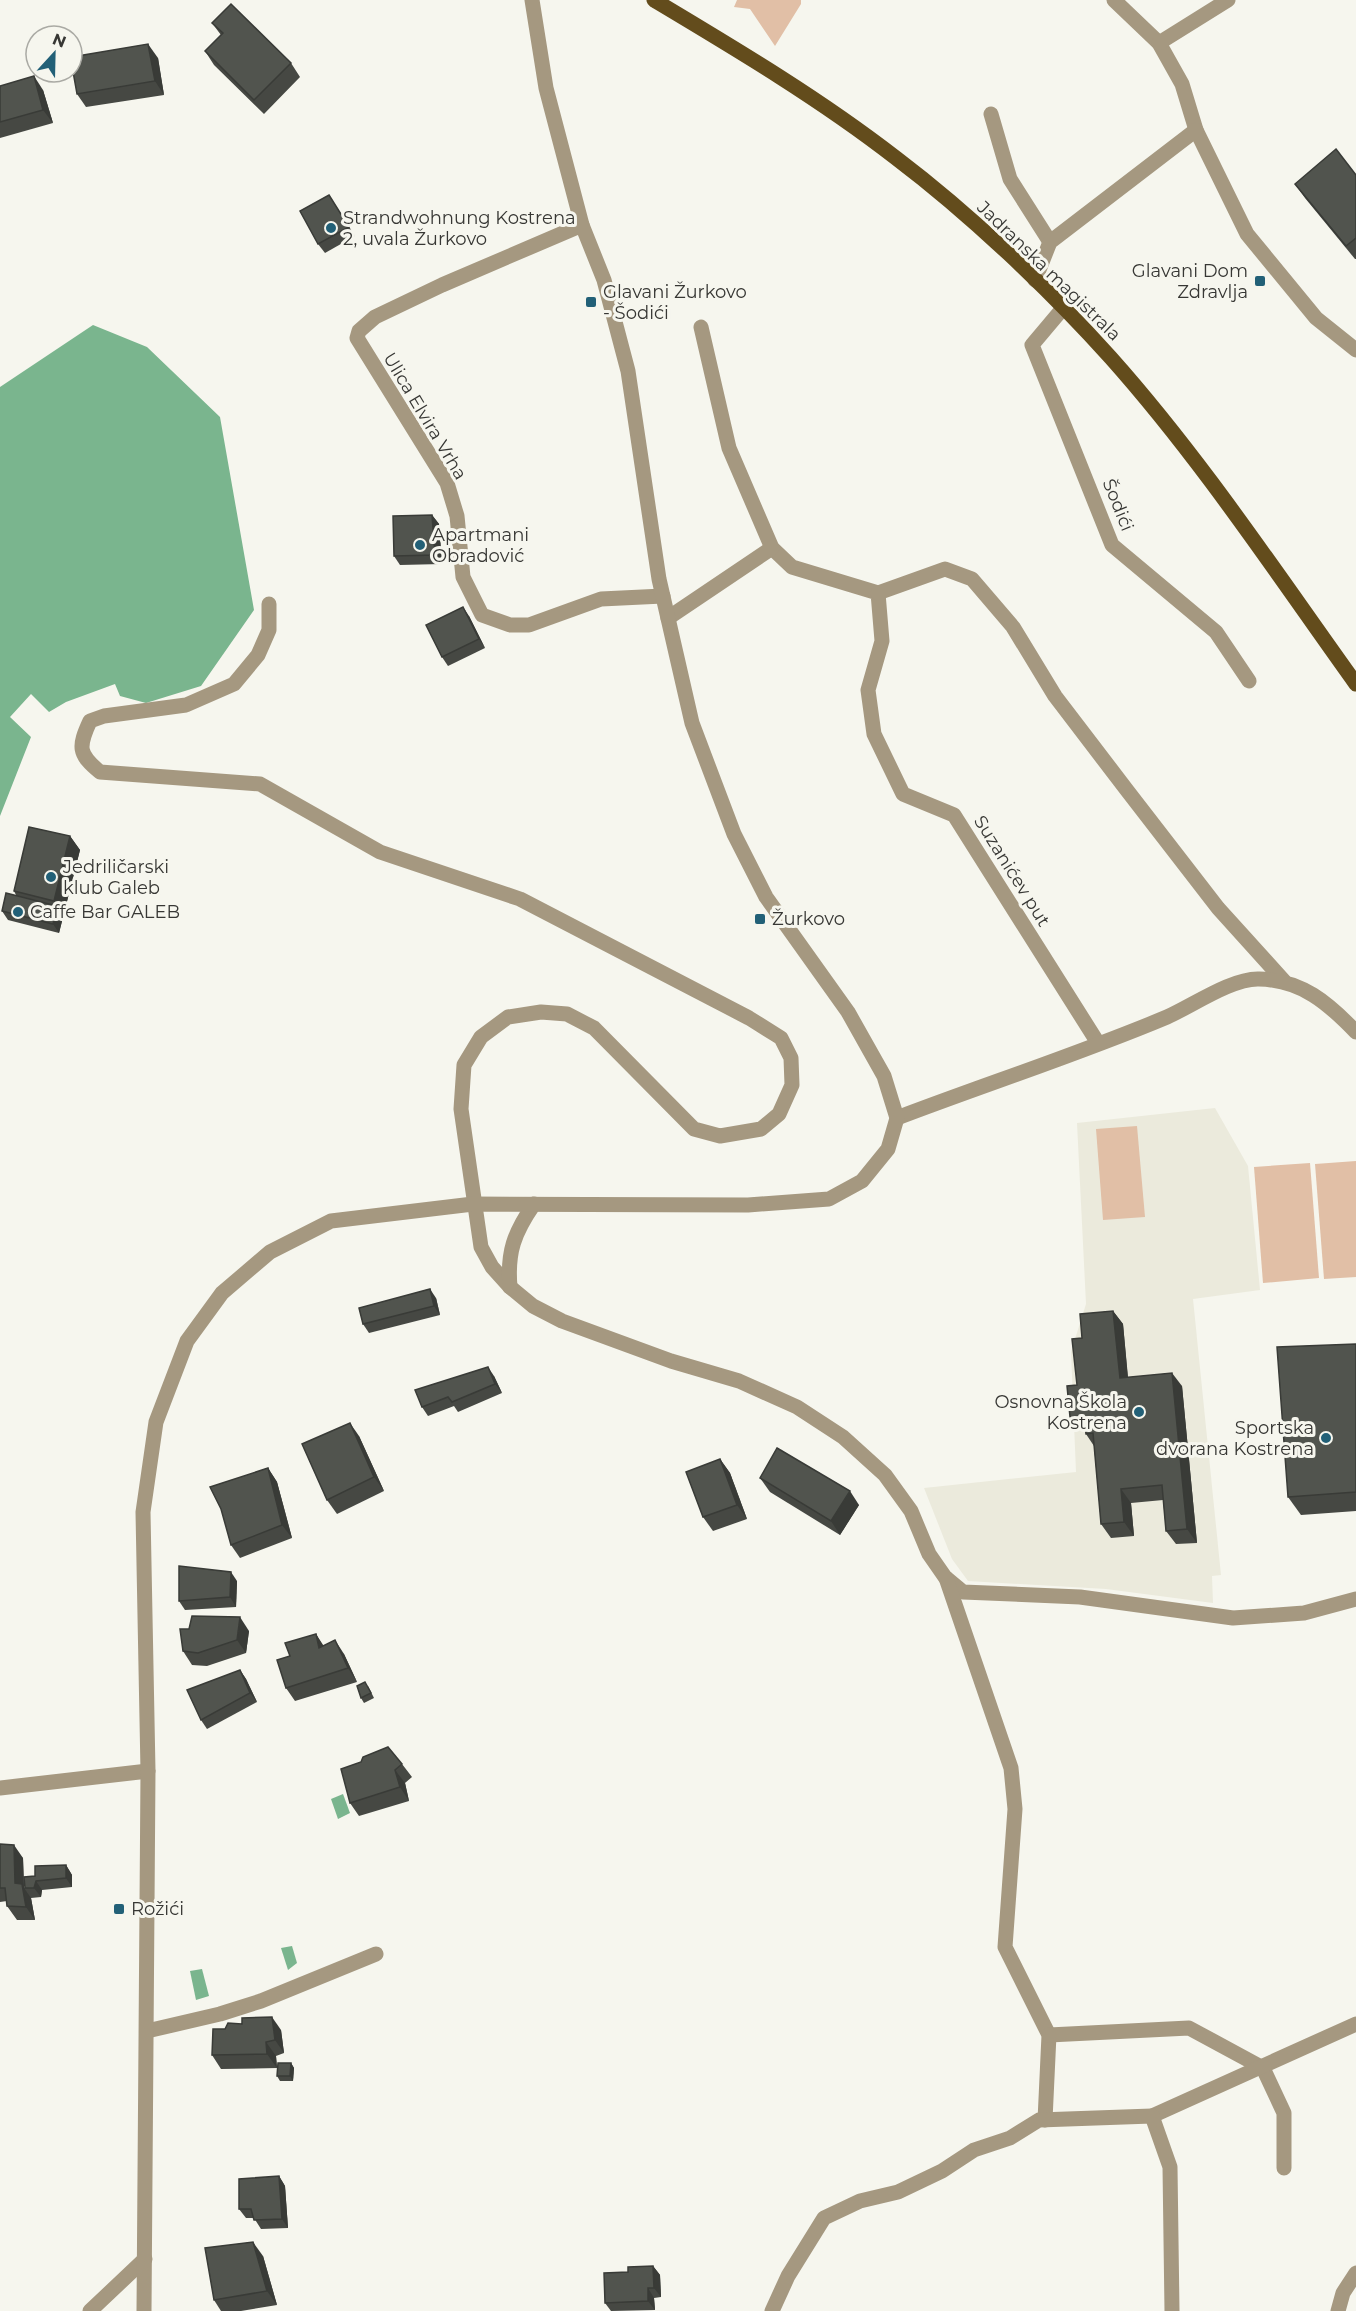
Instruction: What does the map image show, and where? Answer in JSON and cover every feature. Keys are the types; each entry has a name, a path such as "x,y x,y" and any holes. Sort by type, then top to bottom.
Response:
{"main road":[{"name":"Jadranska magistrala","path":"654,0 772,72 896,158 1064,308 1111,358 1202,470 1356,684"}],"street":[{"path":"144,2311 148,1771 143,1512 156,1422 187,1341 222,1293 270,1252 330,1221 473,1204 748,1205 829,1199 862,1181 888,1149 897,1118 884,1076 848,1012 766,897 734,834 692,723 663,596 628,372 604,280 582,225 546,88 532,0"},
{"path":"536,24 541,0"},
{"path":"1114,0 1159,43 1182,84 1196,129 1247,234 1316,318 1356,350"},
{"path":"1159,43 1228,0"},
{"path":"991,114 1010,179 1050,242"},
{"path":"1035,280 1050,242 1196,129"},
{"name":"Ulica Elvira Vrha","path":"582,225 442,285 375,317 359,331 357,338 447,483 457,516 463,577 482,615 510,625 529,626 601,599 663,596"},
{"name":"Šodići","path":"1064,308 1032,345 1112,545 1216,632 1249,681"},
{"path":"701,327 729,448 772,548 792,567 878,593 945,569 972,579 1013,627 1055,696 1218,908 1284,981"},
{"path":"668,618 772,548"},
{"name":"Suzanićev put","path":"878,593 882,641 868,690 874,734 903,794 954,815 1098,1043"},
{"path":"269,604 269,630 258,655 234,684 186,705 104,716 90,721 82,738 85,760 100,772 260,784 380,852 520,898 592,935 758,1023 781,1038 791,1058 792,1085 786,1102 775,1118 761,1129 720,1136 694,1129 594,1028 567,1014 541,1012 508,1017 481,1037 464,1065 461,1109 473,1204 481,1246 492,1267 510,1287 533,1306 562,1321 671,1361 739,1381 796,1407 843,1437 885,1475 911,1511 929,1554 945,1577 963,1592 1080,1597 1233,1618 1304,1613 1356,1599"},
{"path":"897,1118 1168,1016 1212,993 1256,978 1284,981 1327,1002 1356,1032"},
{"path":"510,1287 508,1262 513,1244 520,1225 534,1204"},
{"path":"945,1577 1011,1768 1015,1809 1005,1947 1049,2035 1045,2120"},
{"path":"0,1788 148,1771"},
{"path":"147,2031 220,2014 261,2001 376,1954"},
{"path":"772,2311 788,2276 824,2218 860,2201 898,2192 942,2171 974,2150 1010,2138 1039,2120 1152,2116 1356,2024"},
{"path":"1049,2035 1189,2028 1263,2067 1284,2113 1284,2168"},
{"path":"1152,2116 1170,2167 1172,2311"},
{"path":"90,2311 145,2259"},
{"path":"1338,2311 1343,2293 1356,2272"}],"shaded area":[{"path":"737,0 801,0 801,4 775,46 750,9 734,7"},
{"path":"93,325 147,347 220,417 254,610 201,686 146,703 120,696 115,684 66,702 49,712 31,694 10,717 31,737 0,816 0,387"},
{"name":"Osnovna Škola Kostrena","path":"1215,1108 1248,1166 1260,1290 1193,1299 1221,1575 1212,1576 1213,1603 1106,1589 968,1581 952,1559 924,1488 1076,1472 1071,1352 1086,1304 1077,1123"},
{"path":"1137,1126 1145,1217 1103,1220 1096,1129"},
{"path":"1356,1161 1356,1277 1324,1279 1315,1164"},
{"path":"1310,1163 1319,1278 1263,1283 1254,1167"},
{"path":"343,1794 350,1813 338,1819 331,1799"},
{"path":"292,1946 297,1963 288,1970 281,1948"},
{"path":"202,1969 209,1996 196,2000 190,1971"}],"building":[{"path":"231,4 291,63 254,100 205,51 223,33 212,23"},
{"path":"148,44 155,81 77,94 75,84 84,84 84,55"},
{"path":"24,79 24,84 36,84 43,110 0,122 0,86"},
{"path":"1336,149 1356,175 1356,238 1346,246 1295,184"},
{"name":"Strandwohnung Kostrena 2, uvala Žurkovo","path":"329,195 349,227 318,244 300,211"},
{"name":"Apartmani Obradović","path":"432,515 435,555 394,556 393,516"},
{"path":"463,607 479,639 442,657 426,625"},
{"path":"29,827 70,836 54,901 14,891"},
{"path":"6,893 57,906 53,924 2,911"},
{"path":"430,1289 434,1306 363,1324 359,1308"},
{"path":"1113,1311 1120,1378 1172,1373 1187,1529 1166,1531 1162,1485 1121,1489 1124,1522 1101,1524 1093,1433 1086,1434 1084,1416 1070,1417 1067,1386 1077,1385 1072,1339 1082,1338 1080,1314"},
{"name":"Sportska dvorana Kostrena","path":"1356,1344 1356,1492 1288,1497 1277,1347"},
{"path":"488,1367 495,1384 452,1402 448,1397 422,1407 415,1390"},
{"path":"350,1423 374,1477 327,1500 302,1444"},
{"path":"777,1448 850,1491 831,1521 760,1478"},
{"path":"720,1459 737,1505 703,1517 686,1472"},
{"path":"268,1468 282,1525 231,1545 221,1509 210,1487"},
{"path":"179,1566 231,1572 230,1597 179,1601"},
{"path":"192,1616 240,1617 237,1640 198,1653 183,1651 180,1629 189,1629"},
{"path":"316,1634 319,1648 335,1640 348,1668 286,1688 277,1660 290,1656 285,1643"},
{"path":"240,1670 250,1693 201,1720 187,1690"},
{"path":"365,1682 371,1693 361,1698 357,1686"},
{"path":"388,1747 402,1764 395,1770 400,1787 350,1803 341,1769 361,1762 363,1757"},
{"path":"0,1844 14,1845 15,1883 22,1884 26,1907 7,1906 5,1888 0,1888"},
{"path":"66,1865 66,1878 36,1881 34,1888 25,1888 24,1877 35,1876 35,1866"},
{"path":"272,2017 275,2040 266,2042 267,2054 212,2055 213,2029 225,2029 228,2023 242,2024 242,2018"},
{"path":"278,2063 291,2063 290,2076 277,2076"},
{"path":"279,2176 282,2219 254,2220 251,2209 239,2209 239,2179"},
{"path":"253,2242 267,2291 214,2300 205,2248"},
{"path":"653,2266 654,2288 648,2288 648,2301 605,2303 604,2273 628,2272 628,2267"}],"place":[{"name":"Strandwohnung Kostrena 2, uvala Žurkovo","path":"331,228"},
{"name":"Glavani Dom Zdravlja","path":"1260,281"},
{"name":"Glavani Žurkovo - Šodići","path":"591,302"},
{"name":"Apartmani Obradović","path":"420,545"},
{"name":"Jedriličarski klub Galeb","path":"51,877"},
{"name":"Caffe Bar GALEB","path":"18,912"},
{"name":"Žurkovo","path":"760,919"},
{"name":"Osnovna Škola Kostrena","path":"1139,1412"},
{"name":"Sportska dvorana Kostrena","path":"1326,1438"},
{"name":"Rožići","path":"119,1909"}]}
